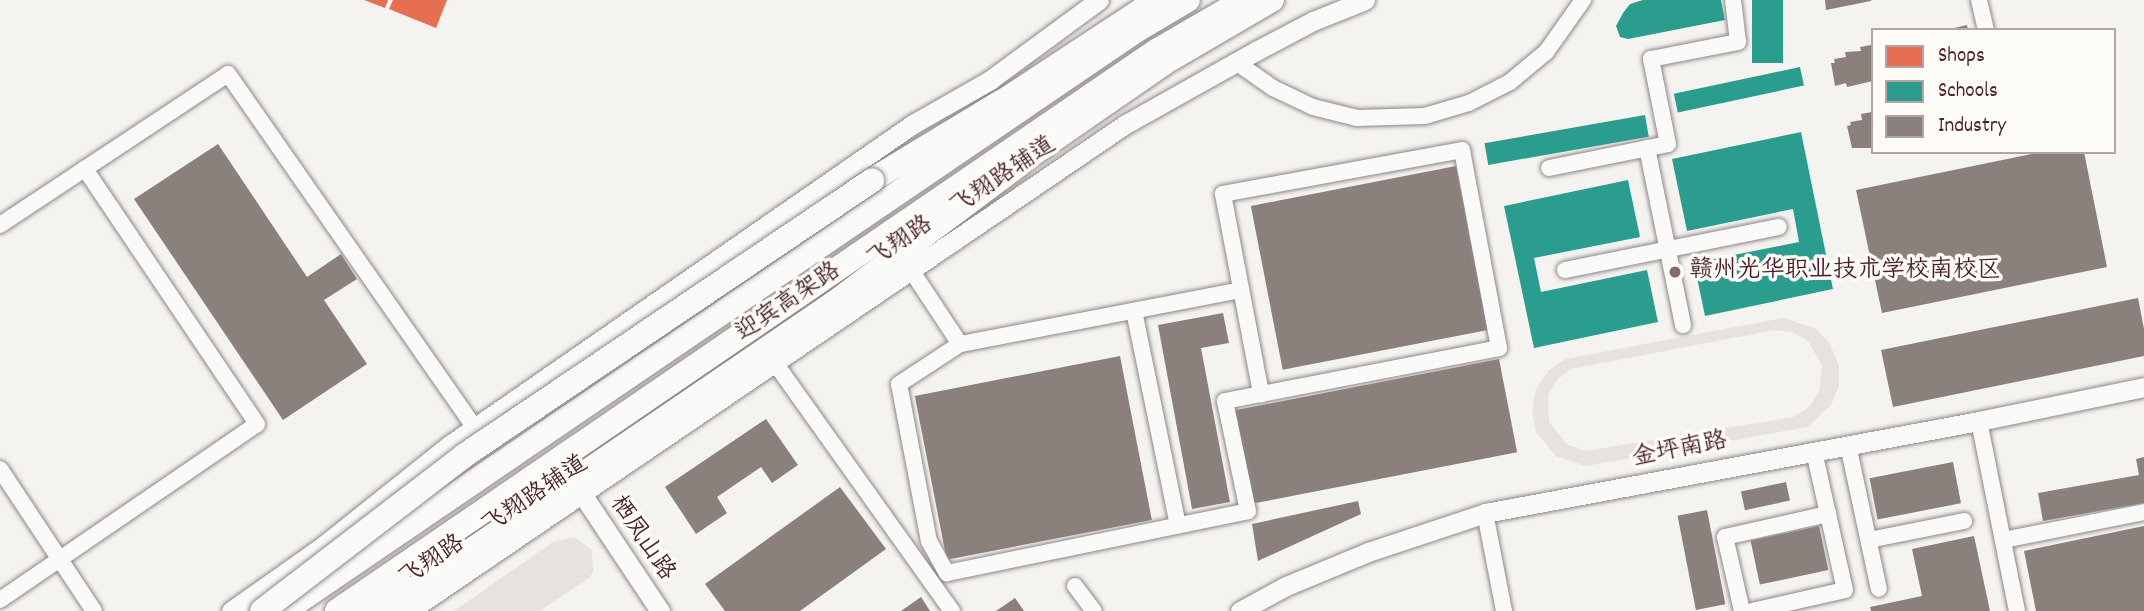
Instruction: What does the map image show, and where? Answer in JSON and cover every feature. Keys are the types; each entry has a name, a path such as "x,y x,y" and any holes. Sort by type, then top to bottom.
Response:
{"main road":[{"path":"261,611 1001,102 1157,0"},
{"name":"迎宾高架路","path":"284,611 1137,30 1188,0"},
{"name":"迎宾高架路","path":"337,611 1156,51 1244,0"},
{"name":"飞翔路","path":"361,611 1164,63 1272,0"},
{"path":"261,611 465,455 872,180 1001,102"},
{"path":"382,611 834,303 1043,147"}],"street":[{"path":"231,611 323,546 475,428 913,124 990,80 1099,0"},
{"name":"飞翔路辅道","path":"409,611 1124,125 1312,21 1366,0"},
{"path":"1236,62 1273,88 1314,107 1357,118 1425,116 1469,103 1510,82 1546,52 1583,0"},
{"path":"1549,167 1668,144 1651,59 1738,42 1733,0"},
{"path":"1979,0 1986,28"},
{"path":"0,225 228,74 475,428"},
{"path":"1647,148 1683,325"},
{"path":"1241,290 960,344 899,384 929,541 947,573 1248,512 1225,401 1499,348 1462,150 1223,194 1261,394"},
{"path":"0,600 257,424 85,169"},
{"path":"1565,270 1779,227"},
{"path":"911,270 960,344"},
{"path":"1134,311 1178,526"},
{"path":"775,363 952,611"},
{"name":"金坪南路","path":"1240,611 1286,586 1368,552 1485,513 1979,421 2144,387"},
{"path":"1979,421 2017,611"},
{"path":"1848,445 1879,589"},
{"path":"1752,611 1845,590 1814,451"},
{"path":"0,469 94,611"},
{"name":"栖凤山路","path":"582,494 660,611"},
{"path":"2003,540 2144,512"},
{"path":"1485,513 1504,611"},
{"path":"1742,611 1725,537 1828,514"},
{"path":"1869,540 1964,521"},
{"path":"1075,586 1094,611"}],"shaded area":[{"path":"1783,318 1815,328 1830,344 1839,365 1839,386 1831,405 1808,427 1586,466 1556,456 1536,432 1532,411 1536,389 1548,371 1565,359","holes":["1774,330 1792,332 1808,341 1822,365 1819,392 1809,407 1793,417 1585,451 1567,444 1549,422 1548,395 1557,380 1571,369"]},
{"path":"574,537 592,550 593,571 590,577 540,611 454,611 553,542"}],"building: Shops":[{"path":"364,0 388,0 385,8"},
{"path":"393,0 447,0 436,28 389,9"}],"building: Schools":[{"path":"1643,0 1721,0 1725,20 1628,39 1620,37 1616,26 1623,13 1630,4"},
{"path":"1752,0 1783,0 1783,63 1752,63"},
{"path":"1800,67 1804,86 1678,112 1674,94"},
{"path":"1645,115 1649,137 1488,165 1484,143"},
{"path":"1801,132 1833,289 1705,316 1694,263 1799,242 1793,209 1687,231 1672,159"},
{"path":"1628,180 1640,237 1534,258 1541,292 1647,270 1658,322 1534,348 1504,206"}],"building: Industry":[{"path":"1825,0 1871,0 1871,1 1826,10"},
{"path":"1871,45 1871,81 1847,87 1846,83 1835,86 1831,63 1835,63 1834,59 1846,57 1845,52 1861,51 1860,47"},
{"path":"1871,112 1871,148 1852,148 1847,126 1851,125 1850,122 1862,120 1861,114"},
{"path":"218,144 307,277 341,254 357,279 324,300 367,364 283,420 134,199"},
{"path":"2031,154 2084,154 2107,267 1882,313 1856,190"},
{"path":"1456,166 1488,330 1283,370 1251,206"},
{"path":"2138,298 2144,329 2144,356 1893,407 1881,350"},
{"path":"1223,313 1229,343 1201,348 1230,502 1192,509 1158,325"},
{"path":"1120,356 1152,520 947,560 915,396"},
{"path":"1499,359 1517,452 1253,504 1235,410"},
{"path":"766,419 798,465 772,483 761,467 717,497 727,513 696,534 665,487"},
{"path":"2144,457 2144,503 2043,521 2038,493 2139,475 2136,459"},
{"path":"1953,462 1961,503 1878,519 1870,478"},
{"path":"1786,482 1790,501 1745,510 1741,492"},
{"path":"840,487 886,549 800,611 725,611 705,584"},
{"path":"1358,501 1361,514 1258,561 1252,524"},
{"path":"1707,510 1725,604 1696,610 1678,516"},
{"path":"1819,526 1828,570 1760,585 1751,541"},
{"path":"2144,526 2144,611 2036,611 2024,551"},
{"path":"1974,536 1990,611 1871,611 1870,607 1922,596 1912,549"},
{"path":"921,597 930,611 901,611"},
{"path":"1015,598 1024,611 996,611"}],"place":[{"name":"赣州光华职业技术学校南校区","path":"1675,272"}]}
